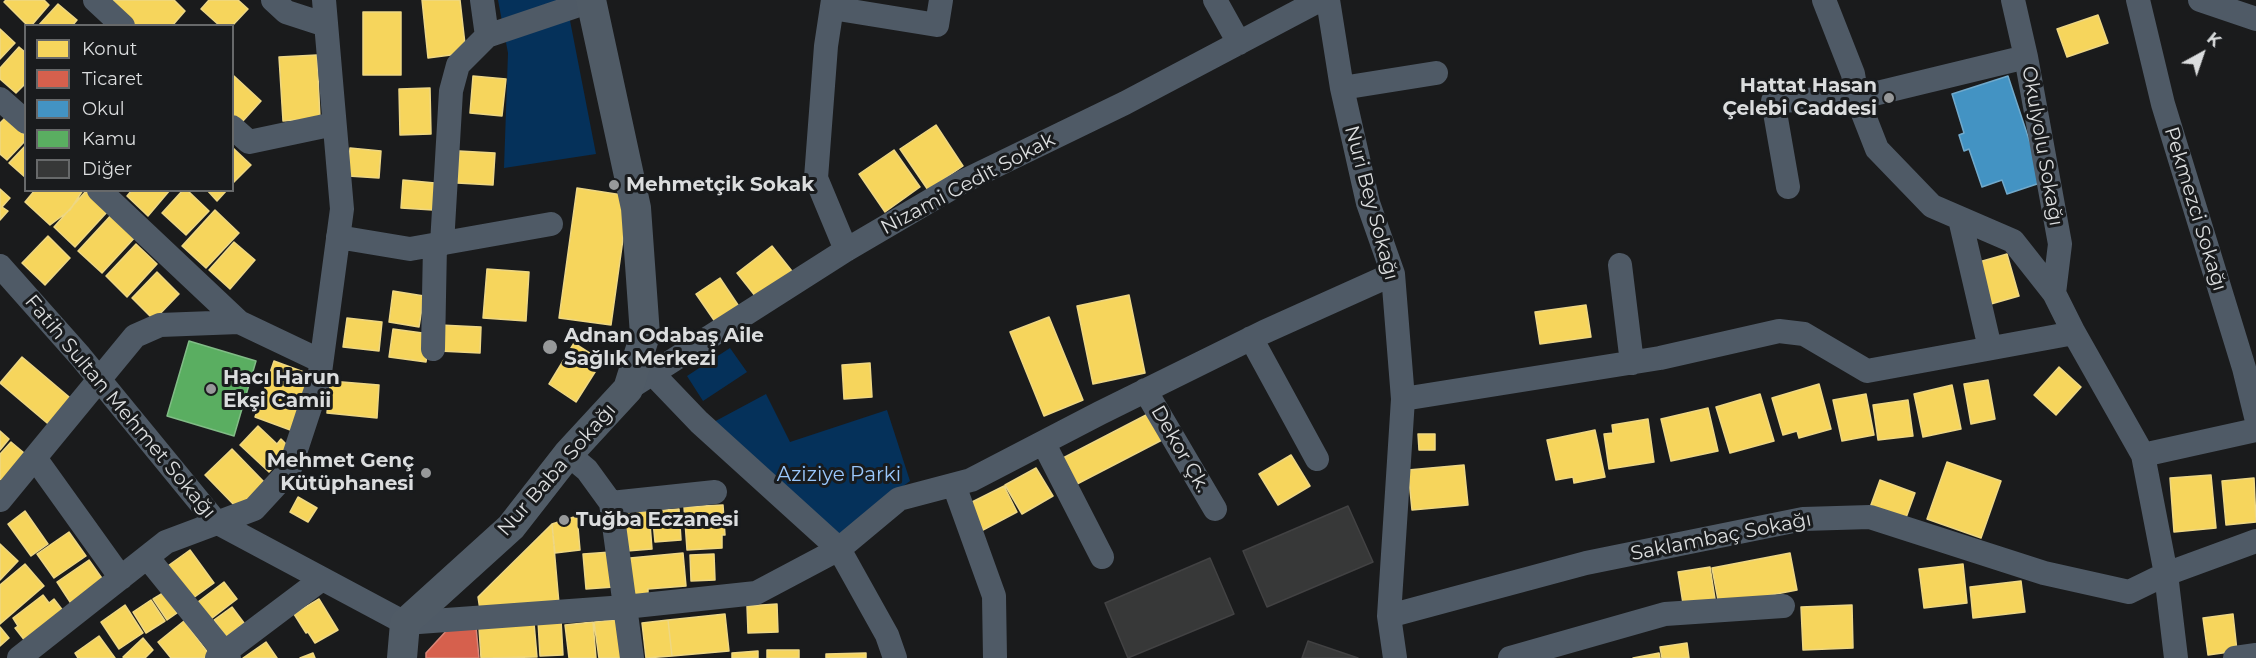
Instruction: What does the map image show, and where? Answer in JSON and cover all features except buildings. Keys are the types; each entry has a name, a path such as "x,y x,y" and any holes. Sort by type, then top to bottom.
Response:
{"main road":[{"path":"591,1 636,208 645,335 628,389"},
{"name":"Nur Baba Sokağı","path":"405,623 511,527 568,454 628,389"},
{"path":"402,658 405,623"}],"street":[{"path":"95,0 121,24"},
{"path":"273,0 286,12 326,25"},
{"path":"18,658 166,542 254,509 289,471 319,380 342,209 324,0"},
{"path":"482,0 487,36"},
{"path":"846,250 816,178 826,46 832,4 937,25 941,0"},
{"path":"1215,0 1239,42"},
{"name":"Nizami Cedit Sokak","path":"628,389 846,250 962,182 1125,103 1320,0"},
{"name":"Nuri Bey Sokağı","path":"1328,0 1342,88 1368,203 1393,274 1403,399 1389,616 1395,658"},
{"path":"1824,0 1853,74 1857,98 1877,149 1932,206 2013,241 2054,293 2143,455 2166,574 2176,658"},
{"name":"Okulyolu Sokağı","path":"2013,0 2026,57 2060,244 2054,293"},
{"name":"Pekmezci Sokağı","path":"2138,0 2163,104 2244,368 2256,417"},
{"path":"2200,0 2256,19"},
{"path":"433,349 438,244 451,91 458,65 487,36 591,1"},
{"path":"1788,187 1773,102 1857,98 2026,57"},
{"path":"1342,88 1436,74"},
{"path":"0,99 24,120"},
{"path":"234,129 249,142 334,124"},
{"path":"101,192 239,322 321,361"},
{"path":"1960,219 1990,348"},
{"path":"338,237 410,249 551,224"},
{"path":"1620,265 1632,363"},
{"name":"Fatih Sultan Mehmet Sokağı","path":"0,267 100,381 216,522 405,623"},
{"path":"394,658 405,623 625,607 756,593 839,549 899,499 971,480 1251,338 1393,274"},
{"path":"0,500 135,336 160,325 239,322"},
{"path":"1403,399 1632,363 1779,332 1804,334 1867,371 2074,333"},
{"path":"1251,338 1317,459"},
{"path":"652,373 699,422 839,549 887,635 895,658"},
{"name":"Dekor Çk.","path":"1145,390 1215,509"},
{"path":"2143,455 2256,430"},
{"path":"1044,444 1102,557"},
{"path":"568,454 587,470 610,503 632,658"},
{"path":"35,458 121,578"},
{"path":"954,485 994,596 995,658"},
{"path":"610,503 715,492"},
{"name":"Saklambaç Sokağı","path":"1389,616 1586,563 1803,519 1870,517 2044,573 2129,592 2166,574 2256,541"},
{"path":"147,557 224,656 322,579"},
{"path":"1510,658 1665,614 1784,606"},
{"path":"2235,658 2256,655"}],"green space":[{"path":"498,0 566,0 596,154 504,168 508,53"},
{"path":"730,348 747,372 703,401 687,376"},
{"name":"Aziziye Parki","path":"766,394 790,442 887,410 910,481 836,537 710,424"}],"place":[{"name":"Hattat Hasan Çelebi Caddesi","path":"1889,98"},
{"name":"Mehmetçik Sokak","path":"614,185"},
{"name":"Adnan Odabaş Aile Sağlık Merkezi","path":"550,347"},
{"name":"Hacı Harun Ekşi Camii","path":"211,389"},
{"name":"Mehmet Genç Kütüphanesi","path":"426,473"},
{"name":"Tuğba Eczanesi","path":"564,520"}]}
